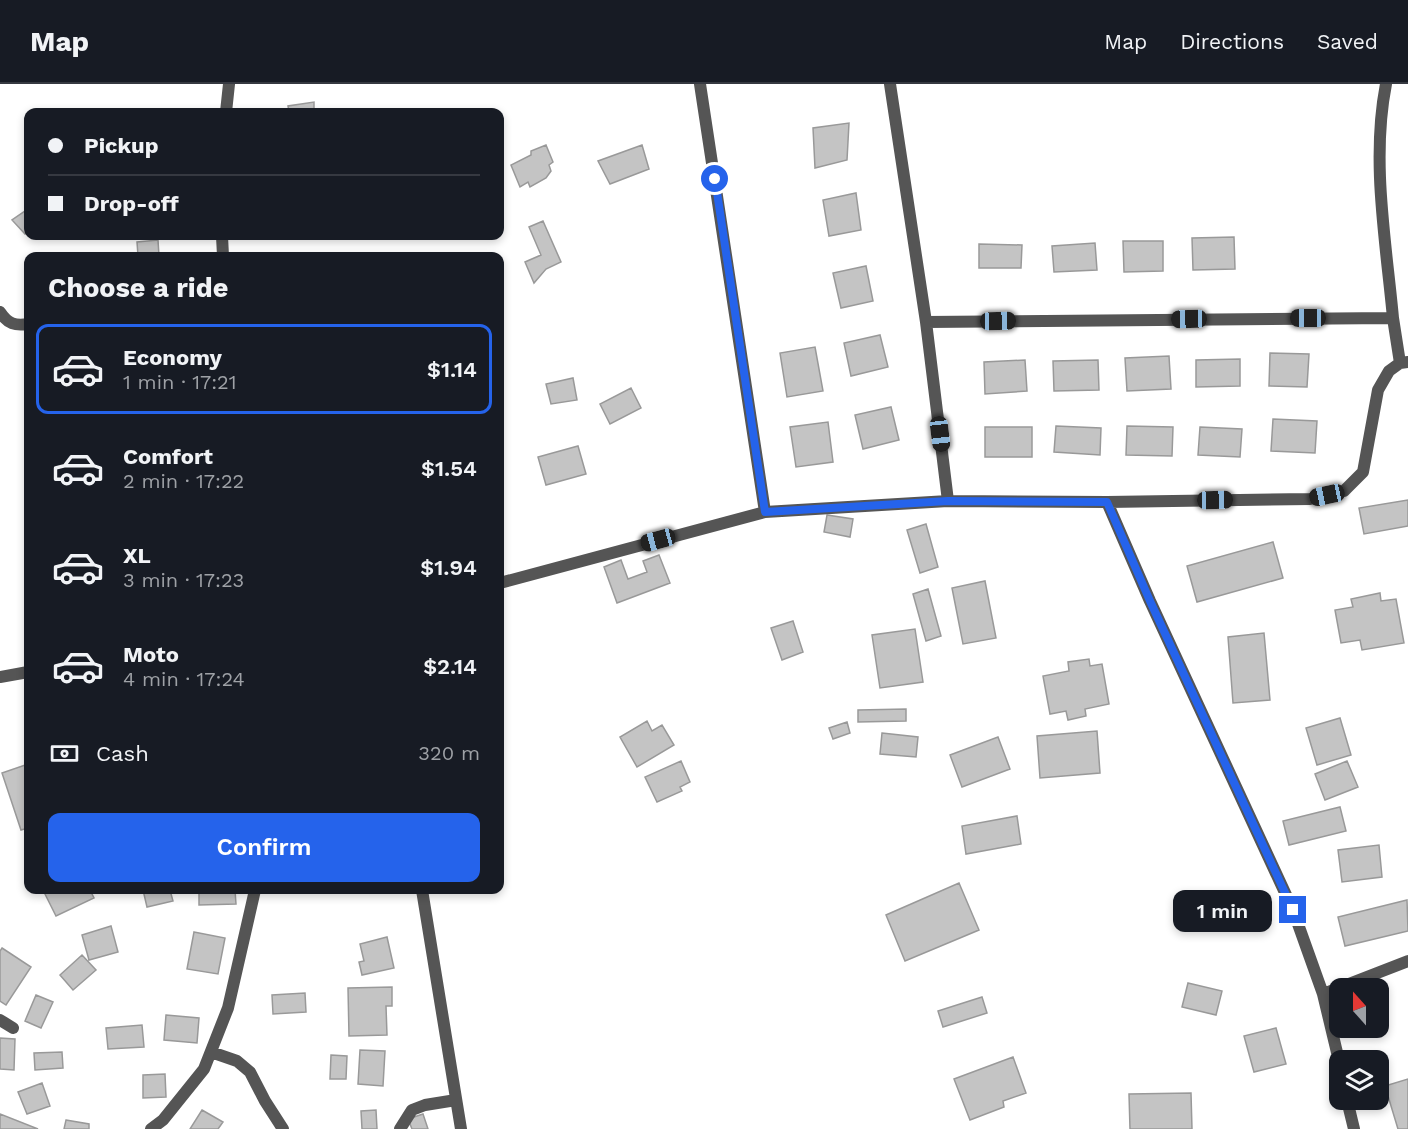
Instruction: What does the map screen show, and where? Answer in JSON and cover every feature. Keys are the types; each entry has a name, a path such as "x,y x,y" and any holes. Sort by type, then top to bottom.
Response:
{"street":[{"path":"226,108 229,84"},
{"path":"700,84 765,512"},
{"path":"890,84 926,322 948,501"},
{"path":"504,582 765,512 948,501 1107,502 1310,499 1344,491 1363,472 1378,390 1389,371 1404,363 1393,318 1380,178 1380,113 1386,84"},
{"path":"0,312 6,321 15,326 24,325"},
{"path":"926,322 1393,318"},
{"path":"1107,502 1150,601 1293,910 1323,994 1336,1050"},
{"path":"0,677 24,673"},
{"path":"151,1129 163,1120 204,1069 228,1008 254,894"},
{"path":"423,894 461,1129"},
{"path":"1323,994 1408,962"},
{"path":"0,1020 13,1028"},
{"path":"211,1052 237,1060 250,1072 283,1129"},
{"path":"400,1129 412,1110 425,1105 456,1100"},
{"path":"1349,1110 1354,1129"}],"building":[{"path":"314,102 314,108 288,108 288,106"},
{"path":"849,123 847,160 815,168 813,128"},
{"path":"546,145 553,162 549,165 551,171 546,178 530,187 528,182 520,187 511,165 531,155 531,151"},
{"path":"642,145 649,169 610,184 598,161"},
{"path":"856,193 861,230 829,236 823,200"},
{"path":"24,212 24,233 12,220"},
{"path":"543,221 561,262 546,269 534,283 525,262 541,255 529,227"},
{"path":"1234,237 1235,269 1193,270 1192,238"},
{"path":"158,240 159,252 138,252 137,242"},
{"path":"1123,241 1163,241 1163,271 1124,272"},
{"path":"1095,243 1097,270 1054,272 1052,246"},
{"path":"979,244 1022,245 1021,268 979,268"},
{"path":"866,266 873,301 841,308 833,273"},
{"path":"880,335 888,367 851,376 844,343"},
{"path":"815,347 823,391 787,397 780,353"},
{"path":"1270,353 1309,354 1307,387 1269,386"},
{"path":"1169,356 1171,389 1127,391 1125,358"},
{"path":"1240,359 1240,386 1196,387 1196,360"},
{"path":"1025,360 1027,391 985,394 984,362"},
{"path":"1098,360 1099,390 1054,391 1053,361"},
{"path":"573,378 577,400 551,404 546,384"},
{"path":"631,388 641,408 610,424 600,404"},
{"path":"891,407 899,440 863,449 855,415"},
{"path":"1273,419 1317,421 1315,453 1271,451"},
{"path":"828,422 833,462 796,467 790,427"},
{"path":"1056,426 1101,428 1100,455 1054,452"},
{"path":"1127,426 1173,427 1172,456 1126,455"},
{"path":"985,427 1032,427 1032,457 985,457"},
{"path":"1200,427 1242,429 1240,457 1198,455"},
{"path":"578,446 586,474 546,485 538,457"},
{"path":"1408,500 1408,526 1364,534 1359,508"},
{"path":"827,515 853,519 850,537 824,532"},
{"path":"926,524 938,567 920,573 907,530"},
{"path":"1273,542 1283,578 1197,602 1187,566"},
{"path":"659,555 670,583 617,603 604,567 621,560 628,579 647,572 643,561"},
{"path":"985,581 996,638 963,644 952,588"},
{"path":"928,589 941,636 926,641 913,594"},
{"path":"1380,593 1381,601 1396,599 1404,643 1362,650 1360,640 1341,643 1335,610 1353,607 1351,599"},
{"path":"793,621 803,652 782,660 771,628"},
{"path":"915,629 923,682 880,688 872,635"},
{"path":"1264,633 1270,700 1233,703 1228,637"},
{"path":"1089,659 1090,666 1102,664 1109,704 1085,709 1086,716 1068,720 1066,711 1050,714 1043,676 1069,671 1068,662"},
{"path":"906,709 906,721 858,722 858,710"},
{"path":"1340,718 1351,755 1317,765 1306,728"},
{"path":"647,721 652,731 662,725 674,745 637,767 620,737"},
{"path":"847,722 850,733 833,739 829,728"},
{"path":"1097,731 1100,773 1040,778 1037,736"},
{"path":"882,733 918,737 916,757 880,754"},
{"path":"998,737 1010,769 962,787 950,755"},
{"path":"681,761 690,782 680,787 682,791 657,802 645,777"},
{"path":"1347,761 1358,787 1325,800 1315,774"},
{"path":"24,765 24,829 21,830 2,773"},
{"path":"1340,807 1346,831 1289,845 1283,821"},
{"path":"1017,816 1021,844 966,854 962,826"},
{"path":"1379,845 1382,877 1342,882 1338,850"},
{"path":"959,883 979,930 905,961 886,915"},
{"path":"45,894 92,894 94,898 56,916"},
{"path":"144,894 171,894 173,901 147,907"},
{"path":"199,894 235,894 236,904 199,905"},
{"path":"1407,900 1408,931 1345,946 1338,917"},
{"path":"111,926 118,952 89,960 82,935"},
{"path":"194,932 225,938 218,974 187,969"},
{"path":"387,937 394,968 362,975 359,962 364,961 360,944"},
{"path":"2,948 31,967 6,1005 0,1001 0,951"},
{"path":"82,955 96,970 73,990 60,975"},
{"path":"1188,983 1222,991 1216,1015 1182,1007"},
{"path":"392,987 392,1006 386,1006 387,1035 349,1036 348,988"},
{"path":"305,993 306,1012 273,1014 272,995"},
{"path":"36,995 53,1002 41,1028 25,1021"},
{"path":"982,997 987,1013 943,1027 938,1011"},
{"path":"166,1015 199,1018 197,1043 164,1040"},
{"path":"142,1025 144,1047 108,1049 106,1028"},
{"path":"1276,1028 1286,1064 1254,1072 1244,1036"},
{"path":"0,1038 15,1039 14,1070 0,1069"},
{"path":"360,1050 385,1051 383,1086 358,1084"},
{"path":"62,1052 63,1068 35,1070 34,1053"},
{"path":"331,1055 347,1056 346,1079 330,1079"},
{"path":"1013,1057 1026,1093 1003,1101 1004,1107 970,1120 954,1079"},
{"path":"165,1074 166,1097 143,1098 143,1075"},
{"path":"1408,1079 1408,1129 1398,1129 1389,1099 1389,1085"},
{"path":"42,1083 50,1106 27,1114 18,1092"},
{"path":"1191,1093 1192,1129 1130,1129 1129,1094"},
{"path":"202,1110 223,1122 218,1129 190,1129"},
{"path":"376,1110 377,1129 362,1129 361,1111"},
{"path":"0,1114 38,1129 0,1129"},
{"path":"423,1114 428,1129 412,1129 408,1119"},
{"path":"66,1120 89,1124 89,1129 64,1129"}],"route":[{"path":"715,179 765,512 948,501 1107,502 1150,601 1293,910"}]}
